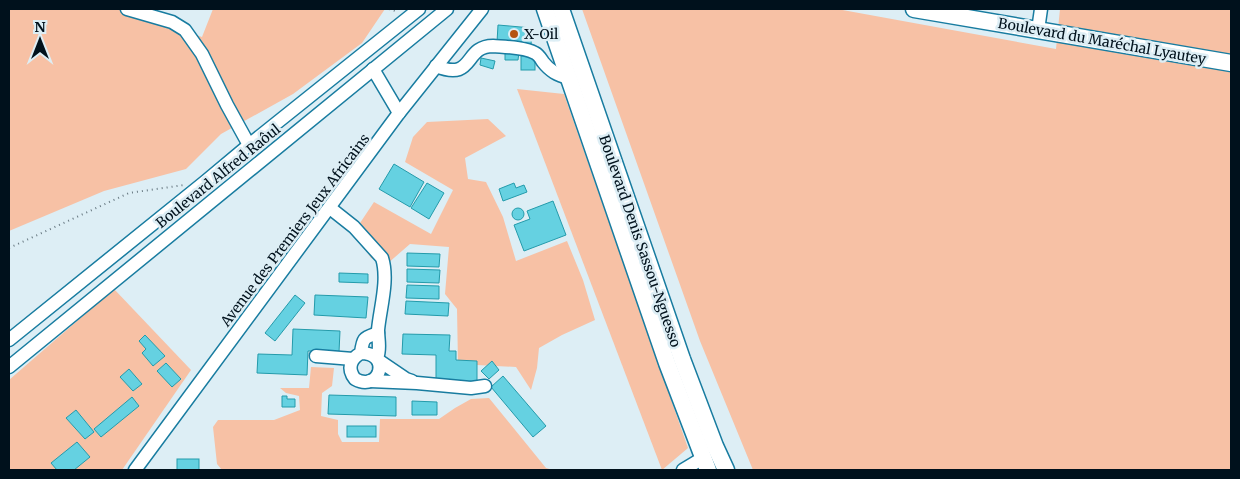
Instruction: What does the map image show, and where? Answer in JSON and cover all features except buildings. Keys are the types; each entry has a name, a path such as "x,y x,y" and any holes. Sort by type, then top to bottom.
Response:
{"main road":[{"name":"Boulevard Denis Sassou-Nguesso","path":"546,9 667,363 706,464"},
{"name":"Boulevard Denis Sassou-Nguesso","path":"560,9 682,359 726,470"},
{"name":"Boulevard du Maréchal Lyautey","path":"914,9 1231,63"}],"street":[{"path":"126,9 172,22 185,30 202,54 249,145"},
{"name":"Boulevard Alfred Raôul","path":"9,340 419,9"},
{"name":"Boulevard Alfred Raôul","path":"9,367 446,9"},
{"name":"Avenue des Premiers Jeux Africains","path":"135,470 399,113 481,9"},
{"path":"1038,30 1042,9"},
{"path":"436,66 448,71 460,69 480,50 488,46 535,53 554,73 568,78"},
{"path":"373,69 399,113"},
{"path":"330,208 354,227 382,258 384,280 378,333 378,359 380,366 376,378 370,381"},
{"path":"378,333 365,337 362,341 350,369 355,379 365,382 417,383 456,387 485,386"},
{"path":"316,356 357,356 368,353 406,379 417,383"},
{"path":"682,470 706,464"}],"path":[{"path":"9,248 129,193 187,184"}],"shaded area":[{"path":"9,9 123,9 202,37 213,9 385,9 362,43 293,94 221,134 186,169 104,191 9,231"},
{"path":"582,9 837,9 1056,49 1060,9 1231,9 1231,470 753,470 700,341"},
{"path":"517,89 564,94 688,448 662,470"},
{"path":"488,119 506,136 465,158 468,179 486,182 503,217 516,261 567,241 583,280 595,320 539,348 537,368 531,390 516,367 458,364 457,309 445,294 449,247 410,244 387,264 371,258 354,232 374,202 431,234 453,190 405,162 413,137 427,122"},
{"path":"114,289 191,370 122,470 9,470 9,380"},
{"path":"311,367 334,368 332,386 322,393 321,416 338,420 338,434 342,442 379,442 380,419 439,419 471,399 489,398 546,468 553,470 222,470 217,464 213,427 218,420 274,420 300,410 299,396 286,393 280,388 309,388"}],"place":[{"name":"X-Oil","path":"514,34"}]}
